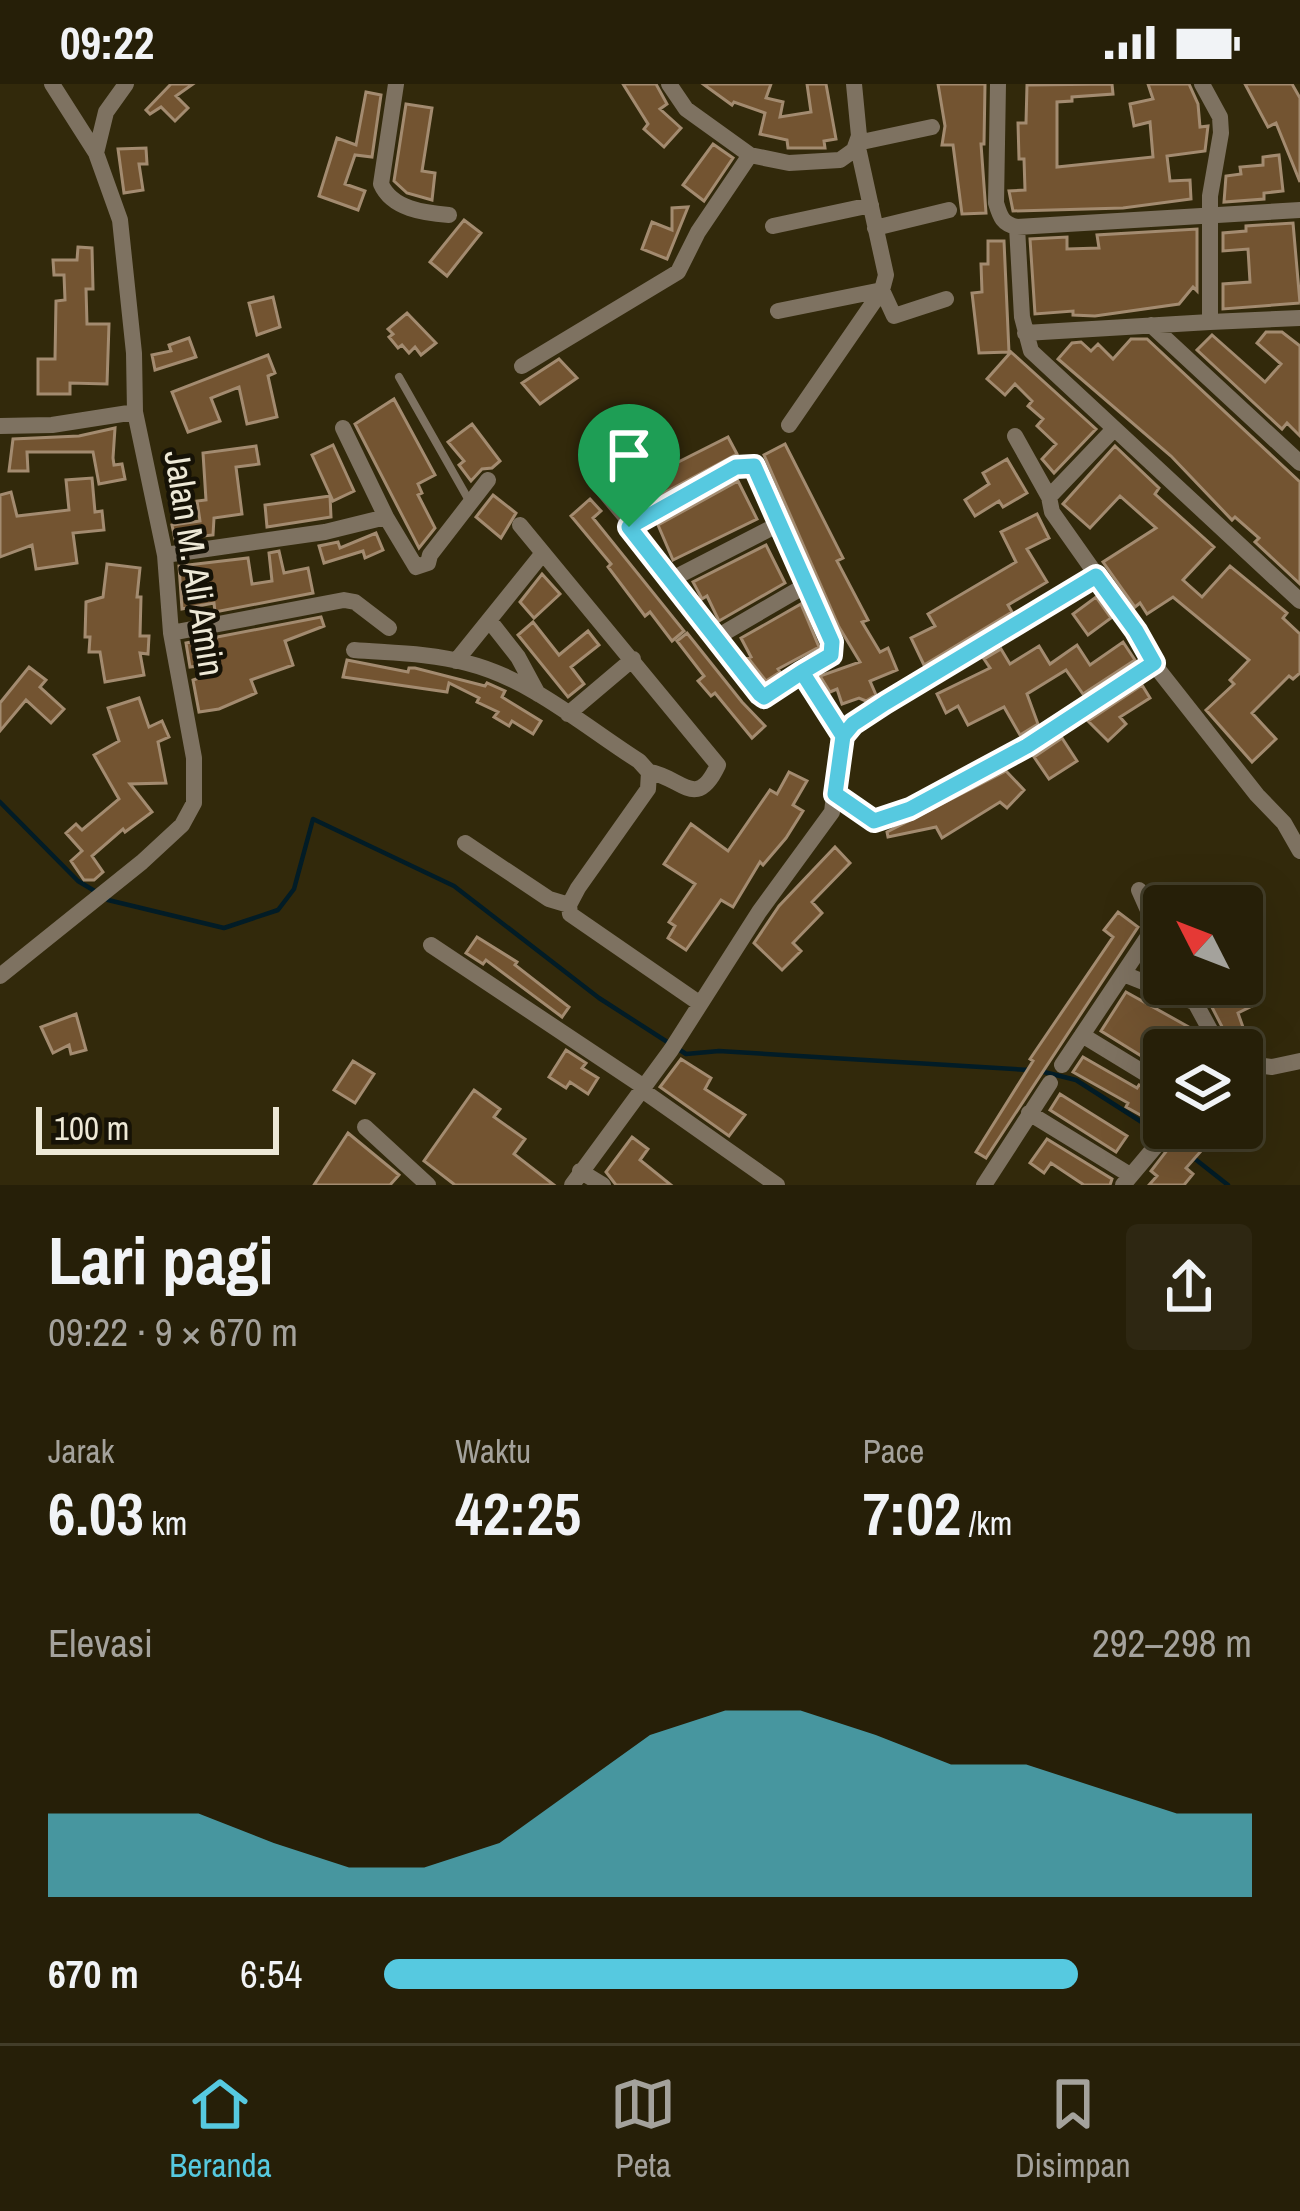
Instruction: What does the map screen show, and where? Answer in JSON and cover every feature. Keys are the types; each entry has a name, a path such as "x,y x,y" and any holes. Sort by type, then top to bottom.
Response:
{"street":[{"name":"Jalan M. Ali Amin","path":"0,976 182,825 194,803 192,737 136,412 120,220 96,153 52,84"},
{"path":"96,153 106,112 126,84"},
{"path":"397,84 381,184 394,201 424,213 449,215"},
{"path":"669,84 686,109 750,155 789,163 840,160 857,143 932,127"},
{"path":"789,425 882,290 886,275 857,143 854,84"},
{"path":"998,84 996,203 1007,225 1300,210"},
{"path":"1202,84 1220,117 1222,133 1212,174 1210,322"},
{"path":"522,366 678,272 698,232 750,155"},
{"path":"772,226 871,205"},
{"path":"875,228 949,210"},
{"path":"1017,227 1025,333 1037,360 1300,601"},
{"path":"882,290 894,316 946,298"},
{"path":"778,310 882,290"},
{"path":"1025,333 1300,318"},
{"path":"1151,325 1300,463"},
{"path":"0,426 52,425 136,412"},
{"path":"343,428 411,563 422,567 488,480"},
{"path":"1049,497 1114,428"},
{"path":"1015,436 1049,497 1052,512 1154,663 1252,790 1284,823 1300,851"},
{"path":"749,464 760,473 781,524 833,648 826,659 764,697 629,527 749,464"},
{"path":"164,555 325,532 386,517"},
{"path":"672,579 781,524"},
{"path":"353,650 487,669 538,694 639,760 649,772 698,790 711,780 718,765 520,525"},
{"path":"456,661 543,553"},
{"path":"843,736 869,713 1096,576"},
{"path":"717,637 808,584"},
{"path":"171,632 344,600 355,602 388,628"},
{"path":"489,620 518,657 538,694"},
{"path":"568,714 633,659"},
{"path":"835,794 868,819 883,820 1027,746 1154,663"},
{"path":"603,1185 576,1178 674,1045 759,912 832,812 843,736 802,672"},
{"path":"649,772 648,789 578,888 569,905 570,914 698,1004"},
{"path":"465,843 549,899 569,905"},
{"path":"1139,890 1143,899"},
{"path":"431,945 643,1088 776,1185"},
{"path":"1062,1065 1143,955"},
{"path":"1126,975 1143,982"},
{"path":"1082,1035 1143,1071"},
{"path":"1263,1065 1296,1062 1300,1084"},
{"path":"984,1185 1050,1083"},
{"path":"1030,1114 1126,1180 1153,1149"},
{"path":"364,1127 428,1185"}],"lane":[{"path":"399,377 472,506"},
{"path":"597,489 629,527"}],"building":[{"path":"171,84 193,84 176,96 188,108 175,121 161,107 150,114 146,110"},
{"path":"623,84 656,84 667,104 660,109 681,128 664,147 644,129 648,124"},
{"path":"703,84 771,84 766,98 783,102 780,117 811,112 807,84 826,84 836,139 824,141 825,148 788,148 787,140 760,134 765,113 732,105"},
{"path":"938,84 985,84 981,144 986,213 962,214 953,145 942,145 945,126"},
{"path":"1112,84 1113,94 1057,102 1057,167 1153,157 1150,122 1134,126 1130,104 1153,99 1148,84 1189,84 1198,104 1200,127 1208,126 1205,151 1167,156 1170,181 1190,180 1191,199 1123,208 1013,211 1009,191 1025,190 1018,123 1026,123 1027,85"},
{"path":"1245,84 1292,84 1300,98 1300,182 1276,123 1268,127"},
{"path":"366,92 381,95 372,157 355,155 345,184 365,191 358,210 319,196 337,138 356,145"},
{"path":"406,104 432,108 422,171 435,173 432,200 407,193 394,181"},
{"path":"713,144 733,158 704,201 683,185"},
{"path":"146,148 147,164 139,164 143,190 124,193 118,149"},
{"path":"1279,155 1283,191 1264,193 1264,199 1224,202 1226,176 1241,174 1240,167 1263,165 1263,157"},
{"path":"688,207 667,259 642,249 652,222 672,230 672,208"},
{"path":"464,220 481,233 447,276 430,262"},
{"path":"1293,223 1300,303 1223,309 1223,284 1250,282 1248,249 1223,251 1223,233 1246,231 1246,226"},
{"path":"1197,229 1197,291 1193,287 1179,304 1095,316 1073,315 1073,311 1035,314 1030,239 1067,237 1067,249 1099,248 1097,235"},
{"path":"988,241 1004,241 1009,352 979,353 972,293 982,292 981,264 988,264"},
{"path":"78,247 92,248 93,289 86,289 87,324 109,324 107,384 70,383 70,394 38,394 38,359 55,359 56,301 65,300 64,275 54,275 53,260 77,260"},
{"path":"273,297 280,327 257,335 249,303"},
{"path":"407,313 436,343 421,355 415,347 409,353 402,345 398,348 389,337 393,334 388,329"},
{"path":"1266,332 1282,332 1300,346 1300,436 1287,423 1282,429 1197,350 1212,335 1265,382 1281,364 1257,343"},
{"path":"189,338 196,357 155,370 152,355 171,351 169,345"},
{"path":"1131,339 1147,339 1300,482 1300,584 1255,542 1259,538 1235,517 1232,520 1171,456 1058,359 1072,343 1081,342 1091,351 1098,344 1113,359"},
{"path":"1011,352 1096,429 1054,473 1042,459 1056,444 1037,426 1043,419 1028,406 1032,401 1015,384 1005,395 987,379"},
{"path":"268,355 275,373 268,376 277,417 247,424 239,387 211,398 220,421 188,432 172,392"},
{"path":"559,359 577,378 540,404 522,383"},
{"path":"394,399 435,475 418,484 422,493 418,495 435,528 419,548 355,424"},
{"path":"472,424 500,461 482,469 471,481 459,465 464,461 448,442"},
{"path":"115,428 114,465 122,464 125,479 99,484 93,452 27,452 28,471 9,471 13,439 79,436"},
{"path":"728,437 737,454 630,511 621,491"},
{"path":"785,444 843,558 837,561 868,620 862,622 880,652 888,648 897,670 870,681 876,695 866,701 859,698 842,704 837,689 830,692 820,676 860,662 839,627 764,455"},
{"path":"333,445 354,491 333,501 312,455"},
{"path":"256,446 259,464 236,467 242,514 214,518 213,535 175,539 172,525 200,521 197,501 206,500 203,453"},
{"path":"1115,446 1159,488 1155,494 1214,547 1183,580 1202,597 1230,566 1287,613 1283,618 1300,634 1300,673 1293,679 1289,676 1252,713 1276,739 1252,762 1206,710 1234,684 1230,680 1249,660 1173,597 1147,614 1140,603 1135,607 1103,562 1156,528 1120,496 1090,528 1063,504"},
{"path":"1007,459 1027,493 1003,507 999,501 975,516 965,500 989,484 983,473"},
{"path":"92,478 95,512 102,511 104,530 73,533 77,563 36,569 32,545 0,557 0,495 11,492 17,516 69,510 66,480"},
{"path":"738,481 757,519 673,560 658,525"},
{"path":"493,495 516,513 501,538 476,517"},
{"path":"330,496 331,517 267,527 265,505"},
{"path":"590,499 601,511 593,518 684,631 672,641 650,612 645,616 608,567 611,564 571,516"},
{"path":"1037,514 1049,538 1027,549 1047,582 1008,605 1012,612 924,665 911,638 935,626 928,614 1016,562 1001,532"},
{"path":"376,533 383,550 365,558 363,551 324,563 319,546 338,542 340,548"},
{"path":"766,545 785,583 719,621 707,596 702,599 693,582"},
{"path":"279,551 284,573 308,568 313,593 215,612 214,603 182,609 179,566 248,558 252,584 272,581 269,553"},
{"path":"107,564 140,568 140,636 149,636 148,654 140,653 144,675 105,682 100,652 89,652 90,637 85,637 86,602 103,597"},
{"path":"542,574 560,594 534,618 520,602"},
{"path":"1096,597 1111,618 1088,635 1073,614"},
{"path":"801,604 819,647 778,669 766,681 748,658 741,638"},
{"path":"321,617 324,626 285,641 293,665 251,680 256,693 199,712 193,680 202,677 199,666 190,667 186,643"},
{"path":"533,622 559,655 588,631 599,645 571,667 584,684 568,697 518,635"},
{"path":"687,633 765,726 752,738 715,693 711,696 698,681 704,676 677,641"},
{"path":"1123,642 1135,660 1083,694 1066,670 1027,694 1038,724 1020,735 1004,707 968,725 958,706 946,713 937,694 990,668 984,659 1001,649 1010,664 1039,646 1050,664 1077,645 1090,665"},
{"path":"347,660 487,683 505,691 502,697 541,721 533,734 512,721 509,726 494,717 498,712 477,702 479,698 449,683 447,692 343,677"},
{"path":"29,667 46,680 40,687 64,709 51,723 26,700 0,731 0,703"},
{"path":"1142,685 1150,698 1120,717 1126,724 1108,741 1088,721"},
{"path":"139,698 149,727 162,721 169,737 158,742 166,783 130,784 152,812 92,856 103,872 94,880 84,880 71,861 82,851 66,833 76,824 82,830 119,799 94,755 119,741 108,708"},
{"path":"1062,738 1077,761 1049,779 1034,757"},
{"path":"1006,771 1024,790 1007,808 1000,802 942,838 936,827 888,837 887,832"},
{"path":"789,772 807,781 793,805 803,811 786,838 763,865 760,862 733,907 721,900 686,950 668,938 675,926 669,922 695,884 664,864 691,824 728,851 770,790 777,794"},
{"path":"835,847 850,863 812,902 822,913 793,943 801,951 782,970 754,943 779,906"},
{"path":"1118,912 1138,927 986,1158 976,1152 1030,1059 1113,937 1104,930"},
{"path":"477,937 517,962 569,1007 562,1017 486,960 483,964 466,953"},
{"path":"1126,992 1192,1029 1143,1029 1143,1057 1101,1031"},
{"path":"1211,1005 1252,1005 1238,1013 1244,1029 1223,1029"},
{"path":"76,1014 86,1050 71,1054 69,1045 53,1053 41,1027"},
{"path":"566,1050 598,1078 588,1094 570,1082 566,1088 549,1077"},
{"path":"1083,1057 1143,1087 1143,1116 1126,1107 1128,1103 1073,1072"},
{"path":"681,1059 711,1078 705,1089 745,1115 729,1136 660,1087"},
{"path":"353,1061 374,1074 355,1103 334,1090"},
{"path":"474,1090 500,1109 494,1117 525,1139 514,1154 554,1185 455,1185 424,1161"},
{"path":"1060,1094 1127,1136 1116,1152 1050,1110"},
{"path":"348,1133 399,1175 390,1185 314,1185"},
{"path":"632,1137 648,1149 640,1160 671,1185 616,1185 606,1172"},
{"path":"1047,1139 1112,1179 1110,1185 1084,1185 1051,1163 1044,1173 1030,1163"},
{"path":"1168,1149 1203,1149 1186,1168 1193,1174 1184,1185 1149,1185 1157,1176 1151,1171"}],"waterway":[{"path":"0,802 78,881 98,893"},
{"path":"108,900 224,928 278,910 294,889 313,819 454,886 599,998 686,1054 719,1051 1029,1070"},
{"path":"1040,1071 1076,1080 1143,1123"},
{"path":"1190,1155 1228,1185"}],"route":[{"path":"629,527 736,467 754,466 832,642 831,655 802,672 812,687 843,736 885,703 1096,576 1154,663 1027,746 910,809 874,821 835,794 843,736 802,672 764,697 760,694 629,527"}]}
